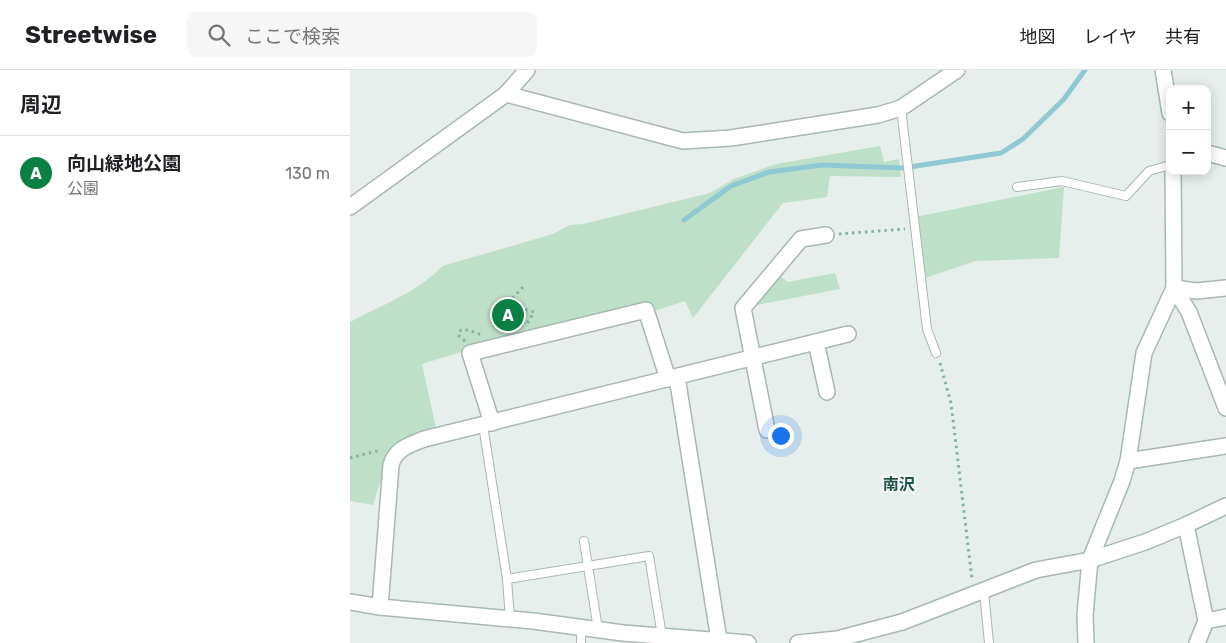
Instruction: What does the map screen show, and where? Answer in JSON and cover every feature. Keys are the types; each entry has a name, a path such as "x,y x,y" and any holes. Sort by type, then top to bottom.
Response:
{"street":[{"path":"350,207 506,94 527,70"},
{"path":"506,94 683,140 731,138 878,114 901,108 957,70"},
{"path":"1163,70 1166,88"},
{"path":"1211,154 1226,158"},
{"path":"1086,643 1085,615 1090,560 1122,481 1128,461 1144,353 1174,288 1174,175"},
{"path":"767,430 743,308 801,239 826,235"},
{"path":"1174,288 1196,291 1226,288"},
{"path":"1174,288 1189,312 1226,408"},
{"path":"487,424 470,352 646,310 673,378 719,640"},
{"path":"380,607 389,480 393,456 403,448 424,439 848,334"},
{"path":"816,342 827,392"},
{"path":"1128,461 1226,446"},
{"path":"798,643 814,643 837,639 902,622 1036,570 1090,560 1186,525 1226,506"},
{"path":"1186,525 1206,621 1197,643"},
{"path":"350,602 380,607 748,643"},
{"path":"1206,621 1226,617"}],"lane":[{"path":"901,108 927,329 936,353"},
{"path":"1017,187 1062,180 1126,196 1149,171 1166,167"},
{"path":"487,424 507,579 510,619"},
{"path":"584,541 598,629"},
{"path":"507,579 649,556 662,636"},
{"path":"979,593 989,643"},
{"path":"581,627 582,643"}],"path":[{"path":"826,235 915,228"},
{"path":"523,287 509,302 514,307 534,312 525,326 526,339"},
{"path":"470,342 464,341 458,335 461,330 468,330 482,336"},
{"path":"936,353 951,403 979,593"}],"green space":[{"path":"880,146 884,162 899,159 901,177 830,176 827,197 783,203 693,318 685,301 651,312 491,343 422,364 436,428 389,449 382,483 380,483 373,505 350,501 350,322 423,283 442,266 553,234 570,225 583,224 710,193 734,179 776,164"},
{"path":"1064,187 1059,258 976,261 925,278 915,217"},
{"path":"776,273 788,282 835,273 840,289 747,307"}],"waterway":[{"path":"684,220 731,186 769,172 822,165 903,168 1001,153 1023,139 1064,99 1085,70"}],"place":[{"name":"向山緑地公園","path":"508,315"}],"district":[{"name":"南沢","path":"899,484"}]}
